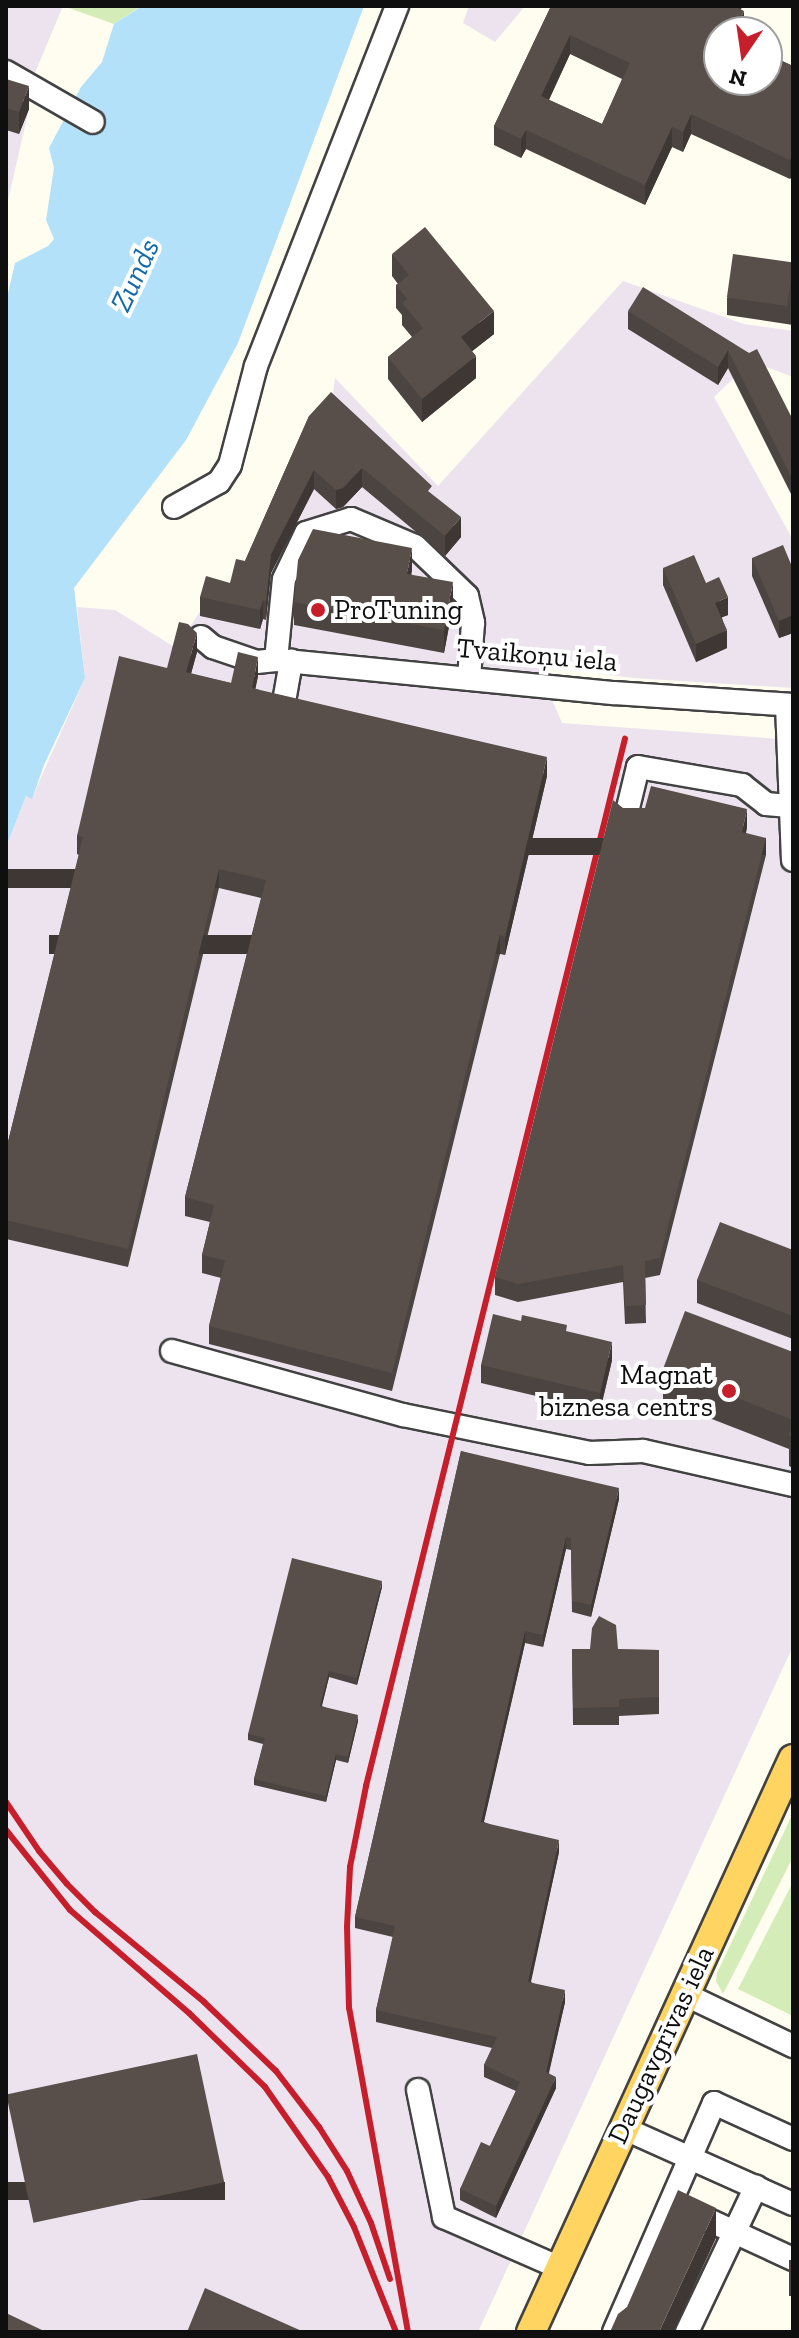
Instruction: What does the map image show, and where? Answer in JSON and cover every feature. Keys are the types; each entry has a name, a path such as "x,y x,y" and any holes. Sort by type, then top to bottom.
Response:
{"main road":[{"name":"Daugavgrīvas iela","path":"531,2332 684,1994 790,1771"}],"street":[{"path":"174,507 219,482 230,465 256,366 397,6"},
{"path":"6,72 93,122"},
{"path":"285,696 284,579 306,533 351,519 415,546 467,596 473,623 469,679"},
{"name":"Tvaikoņu iela","path":"201,637 213,647 257,662 284,661 790,705"},
{"path":"790,705 789,806 793,860"},
{"path":"627,812 638,767 742,785 766,804 789,806"},
{"path":"172,1351 403,1415 589,1453 643,1451 793,1485"},
{"path":"684,1994 793,2046"},
{"path":"418,2090 444,2217 560,2268"},
{"path":"614,2332 673,2203 714,2103 793,2139"},
{"path":"623,2128 793,2204"},
{"path":"687,2332 756,2187"},
{"path":"673,2203 793,2259"}],"shaded area":[{"path":"6,6 63,6 21,106 29,109 6,209"},
{"path":"469,6 525,6 495,42 463,23"},
{"path":"623,281 744,324 793,331 793,377 751,361 714,397 793,540 793,688 633,678 537,665 562,723 793,740 793,1646 478,2332 6,2332 6,847 26,796 32,798 85,678 77,607 115,610 176,648 203,607 228,601 331,411 335,378 438,486"}],"green space":[{"path":"63,6 141,6 114,24"},
{"path":"793,1813 793,1857 723,1994 716,1981 717,1973"},
{"path":"793,1882 793,2016 738,1989"}],"water":[{"name":"Zunds","path":"142,6 364,6 238,343 186,440 74,588 85,678 44,765 32,799 26,796 6,847 6,302 15,263 48,246 54,239 46,220 54,168 49,148 81,87 102,62 114,24"}],"building":[{"path":"551,6 734,6 744,11 742,16 703,16 703,96 783,96 783,61 793,66 793,154 790,160 691,114 683,132 672,127 645,185 526,130 521,139 494,126","holes":["570,35 630,63 602,124 541,96"]},
{"path":"6,79 29,86 19,112 6,108"},
{"path":"425,227 494,311 461,337 476,356 422,399 388,357 423,328 402,303 407,299 396,285 409,275 392,254"},
{"path":"733,254 793,262 787,306 727,298"},
{"path":"643,287 749,353 757,349 793,420 793,480 728,350 718,367 628,311"},
{"path":"331,392 432,486 428,491 461,517 445,536 362,468 343,488 336,490 314,470 271,554 266,601 263,600 260,610 200,597 206,576 230,583 236,559 245,561 309,416"},
{"path":"313,529 412,548 407,574 453,582 444,630 294,602 298,560"},
{"path":"783,545 793,569 793,615 779,621 752,558"},
{"path":"694,555 706,583 719,577 728,597 715,603 727,630 696,644 663,568"},
{"path":"179,622 188,624 197,633 186,672 231,683 238,652 258,657 252,688 547,757 505,937 500,935 392,1373 209,1326 225,1260 202,1255 214,1205 185,1197 266,880 219,869 128,1249 6,1220 6,1150 83,837 77,836 119,656 167,668"},
{"path":"651,786 747,809 742,832 766,838 660,1258 645,1261 646,1305 625,1306 623,1265 518,1284 495,1277 613,800 623,808 645,808"},
{"path":"720,1222 793,1250 793,1316 697,1280"},
{"path":"685,1311 793,1352 793,1420 663,1369"},
{"path":"493,1314 521,1321 522,1315 567,1325 566,1331 612,1342 600,1393 481,1365"},
{"path":"461,1451 619,1488 591,1605 572,1601 571,1538 566,1537 543,1635 525,1631 481,1822 559,1840 528,1982 565,1990 546,2072 556,2077 496,2206 460,2189 481,2142 490,2146 520,2082 484,2065 497,2037 376,2010 395,1926 355,1917"},
{"path":"292,1558 382,1581 357,1678 329,1671 320,1706 358,1715 348,1757 336,1754 326,1796 254,1779 265,1738 248,1734"},
{"path":"599,1616 616,1625 618,1649 659,1650 659,1697 619,1699 619,1707 573,1708 572,1649 590,1649 592,1628"},
{"path":"197,2054 224,2182 33,2223 6,2095"},
{"path":"678,2190 716,2208 659,2332 610,2332 618,2314 627,2307"},
{"path":"205,2288 304,2332 187,2332"},
{"path":"6,2313 44,2331 6,2332"}],"railway":[{"path":"408,2332 349,2008 347,1927 350,1867 366,1786 625,739"},
{"path":"6,1802 39,1851 95,1912 204,2002 276,2071 319,2127 347,2171 371,2223 390,2279"},
{"path":"6,1830 70,1910 189,2013 265,2087 328,2177 354,2227 396,2332"}],"place":[{"name":"ProTuning","path":"318,610"},
{"name":"Magnat biznesa centrs","path":"729,1391"}]}
